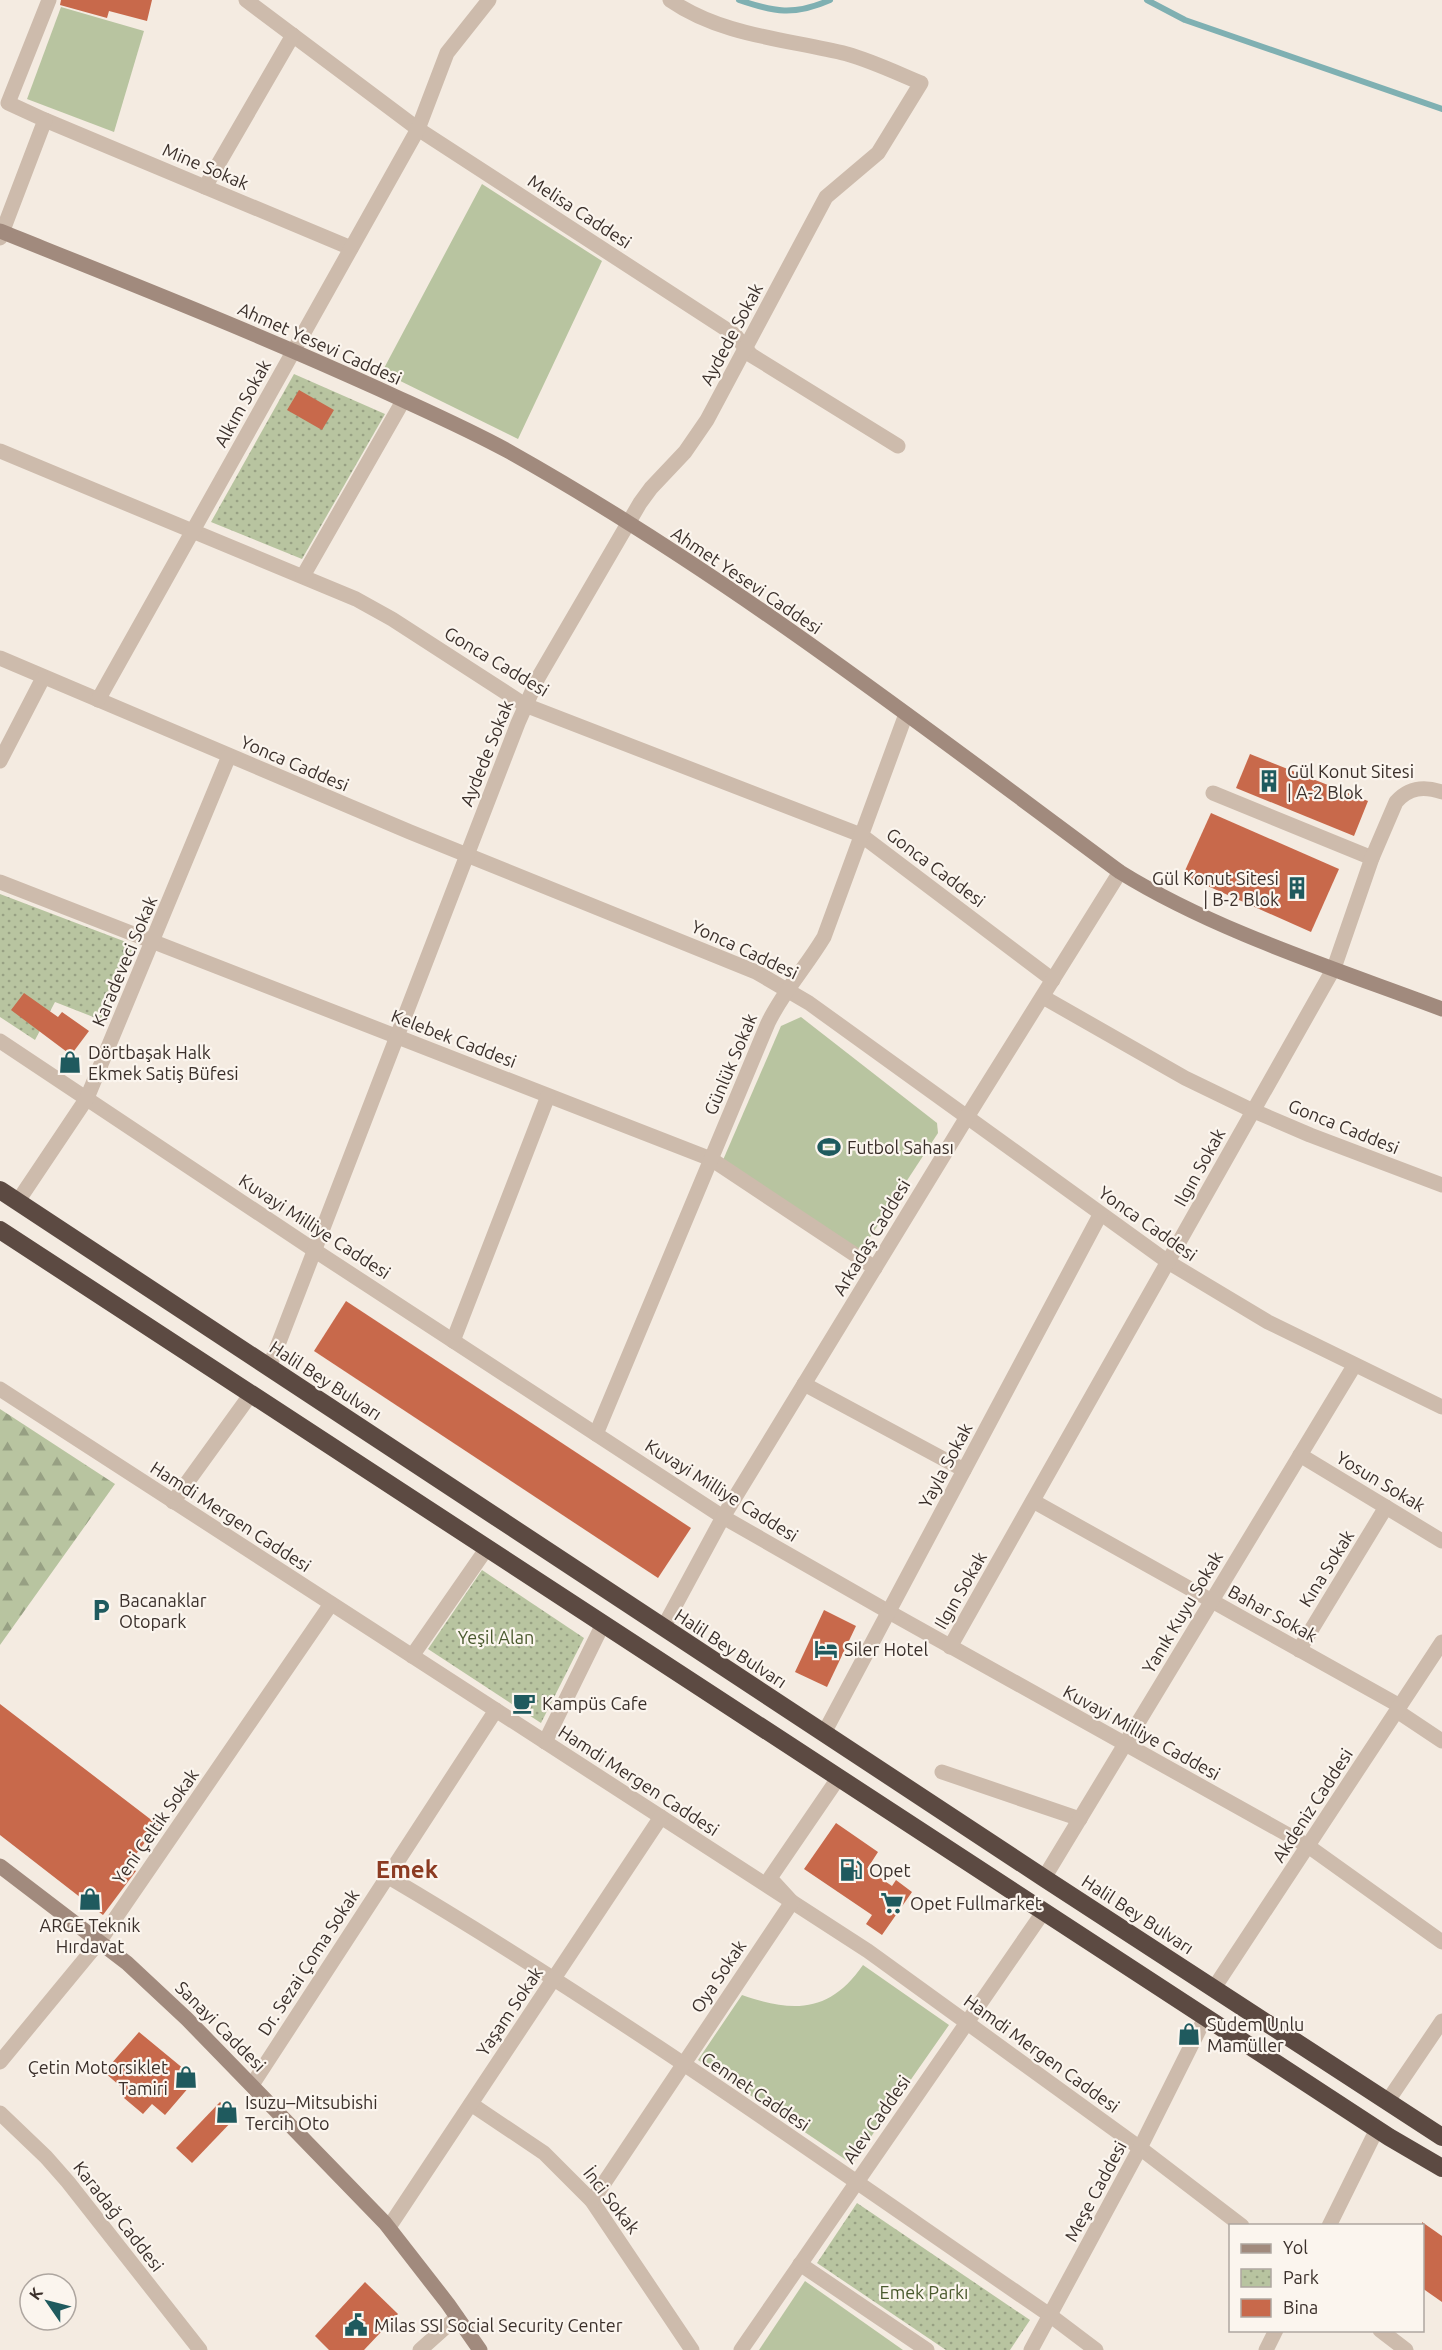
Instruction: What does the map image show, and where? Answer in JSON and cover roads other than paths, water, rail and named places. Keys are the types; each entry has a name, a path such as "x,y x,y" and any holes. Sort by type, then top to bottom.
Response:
{"highway":[{"name":"Halil Bey Bulvarı","path":"0,1190 663,1628 1442,2137"},
{"path":"0,1231 1377,2129 1442,2168"}],"street":[{"name":"Mine Sokak","path":"49,0 8,104 351,248"},
{"name":"Melisa Caddesi","path":"246,0 418,129 735,335 752,355 898,446"},
{"name":"Alkım Sokak","path":"98,700 418,129 447,53 489,0"},
{"name":"Aydede Sokak","path":"269,1368 525,705 538,678 627,524 651,488 696,438 826,197 878,153 921,83 848,55 736,30 704,18 670,0"},
{"path":"206,187 293,35"},
{"path":"1,234 45,120"},
{"name":"Ahmet Yesevi Caddesi","path":"1,234 294,350 504,449 591,500 711,578 906,714 1120,872 1146,888 1196,912 1442,1009"},
{"path":"303,576 404,401"},
{"name":"Gonca Caddesi","path":"0,451 375,608 525,705 861,835 1053,980"},
{"name":"Yonca Caddesi","path":"0,658 467,855 718,955 787,989 1168,1262 1268,1323 1442,1407"},
{"path":"0,761 44,678"},
{"name":"Günlük Sokak","path":"596,1434 768,1023 787,989 824,938 906,714"},
{"name":"Karadeveci Sokak","path":"18,1202 87,1098 229,756"},
{"name":"Ilgın Sokak","path":"950,1647 1334,968 1372,858 1391,813 1403,795 1412,790 1422,788 1442,792"},
{"path":"1213,793 1372,858"},
{"name":"Arkadaş Caddesi","path":"663,1628 723,1517 967,1117 1120,872"},
{"name":"Kelebek Caddesi","path":"0,882 711,1159 875,1268"},
{"name":"Gonca Caddesi","path":"1043,997 1185,1078 1310,1135 1442,1185"},
{"name":"Kuvayi Milliye Caddesi","path":"0,1041 314,1250 723,1517 950,1647 1308,1846 1442,1942"},
{"path":"453,1341 548,1096"},
{"name":"Yayla Sokak","path":"824,1733 1100,1215"},
{"name":"Yanık Kuyu Sokak","path":"1044,1878 1354,1366"},
{"path":"804,1384 964,1470"},
{"name":"Hamdi Mergen Caddesi","path":"0,1389 868,1951 1140,2148 1239,2224"},
{"path":"173,1502 251,1394"},
{"name":"Yosun Sokak","path":"1300,1455 1442,1541"},
{"name":"Bahar Sokak","path":"1033,1501 1299,1650 1398,1709 1442,1742"},
{"name":"Kına Sokak","path":"1299,1650 1386,1507"},
{"path":"412,1656 487,1548"},
{"name":"Yeni Çeltik Sokak","path":"0,2062 99,1942 331,1604"},
{"path":"545,1742 603,1624"},
{"name":"Akdeniz Caddesi","path":"1214,1988 1442,1642"},
{"name":"Dr. Sezai Çoma Sokak","path":"252,2085 496,1710"},
{"path":"942,1772 1080,1819"},
{"path":"792,1902 770,1878 838,1777"},
{"name":"Yaşam Sokak","path":"389,2227 661,1817"},
{"name":"Sanayi Caddesi","path":"0,1866 152,1985 252,2085 389,2227 480,2350"},
{"name":"Cennet Caddesi","path":"387,1876 554,1978 856,2182 1051,2316 1096,2350"},
{"name":"Oya Sokak","path":"592,2201 792,1902"},
{"name":"Alev Caddesi","path":"741,2350 1044,1911"},
{"name":"Meşe Caddesi","path":"1031,2350 1140,2148 1206,2016"},
{"path":"1387,2102 1442,2021"},
{"name":"İnci Sokak","path":"471,2104 544,2153 592,2201 692,2350"},
{"name":"Karadağ Caddesi","path":"0,2113 46,2157 68,2182 200,2350"},
{"path":"1330,2224 1377,2129"},
{"path":"800,2264 927,2350"},
{"path":"420,2350 457,2317"},
{"path":"1266,2350 1275,2332"},
{"path":"1381,2332 1406,2350"}],"waterway":[{"path":"739,0 784,10 806,8 830,0"},
{"path":"1147,0 1185,20 1442,109"}],"place":[{"name":"Gül Konut Sitesi | A-2 Blok","path":"1269,781"},
{"name":"Gül Konut Sitesi | B-2 Blok","path":"1297,888"},
{"name":"Dörtbaşak Halk Ekmek Satiş Büfesi","path":"70,1062"},
{"name":"Futbol Sahası","path":"829,1147"},
{"name":"Bacanaklar Otopark","path":"101,1610"},
{"name":"Siler Hotel","path":"826,1649"},
{"name":"Kampüs Cafe","path":"524,1703"},
{"name":"Opet","path":"851,1870"},
{"name":"ARGE Teknik Hırdavat","path":"90,1899"},
{"name":"Opet Fullmarket","path":"892,1903"},
{"name":"Sudem Unlu Mamüller","path":"1189,2034"},
{"name":"Çetin Motorsiklet Tamiri","path":"186,2077"},
{"name":"Isuzu–Mitsubishi Tercih Oto","path":"227,2112"},
{"name":"Milas SSI Social Security Center","path":"356,2325"}],"district":[{"name":"Emek","path":"407,1869"}],"park label":[{"name":"Yeşil Alan","path":"496,1637"},
{"name":"Emek Parkı","path":"924,2292"}]}
